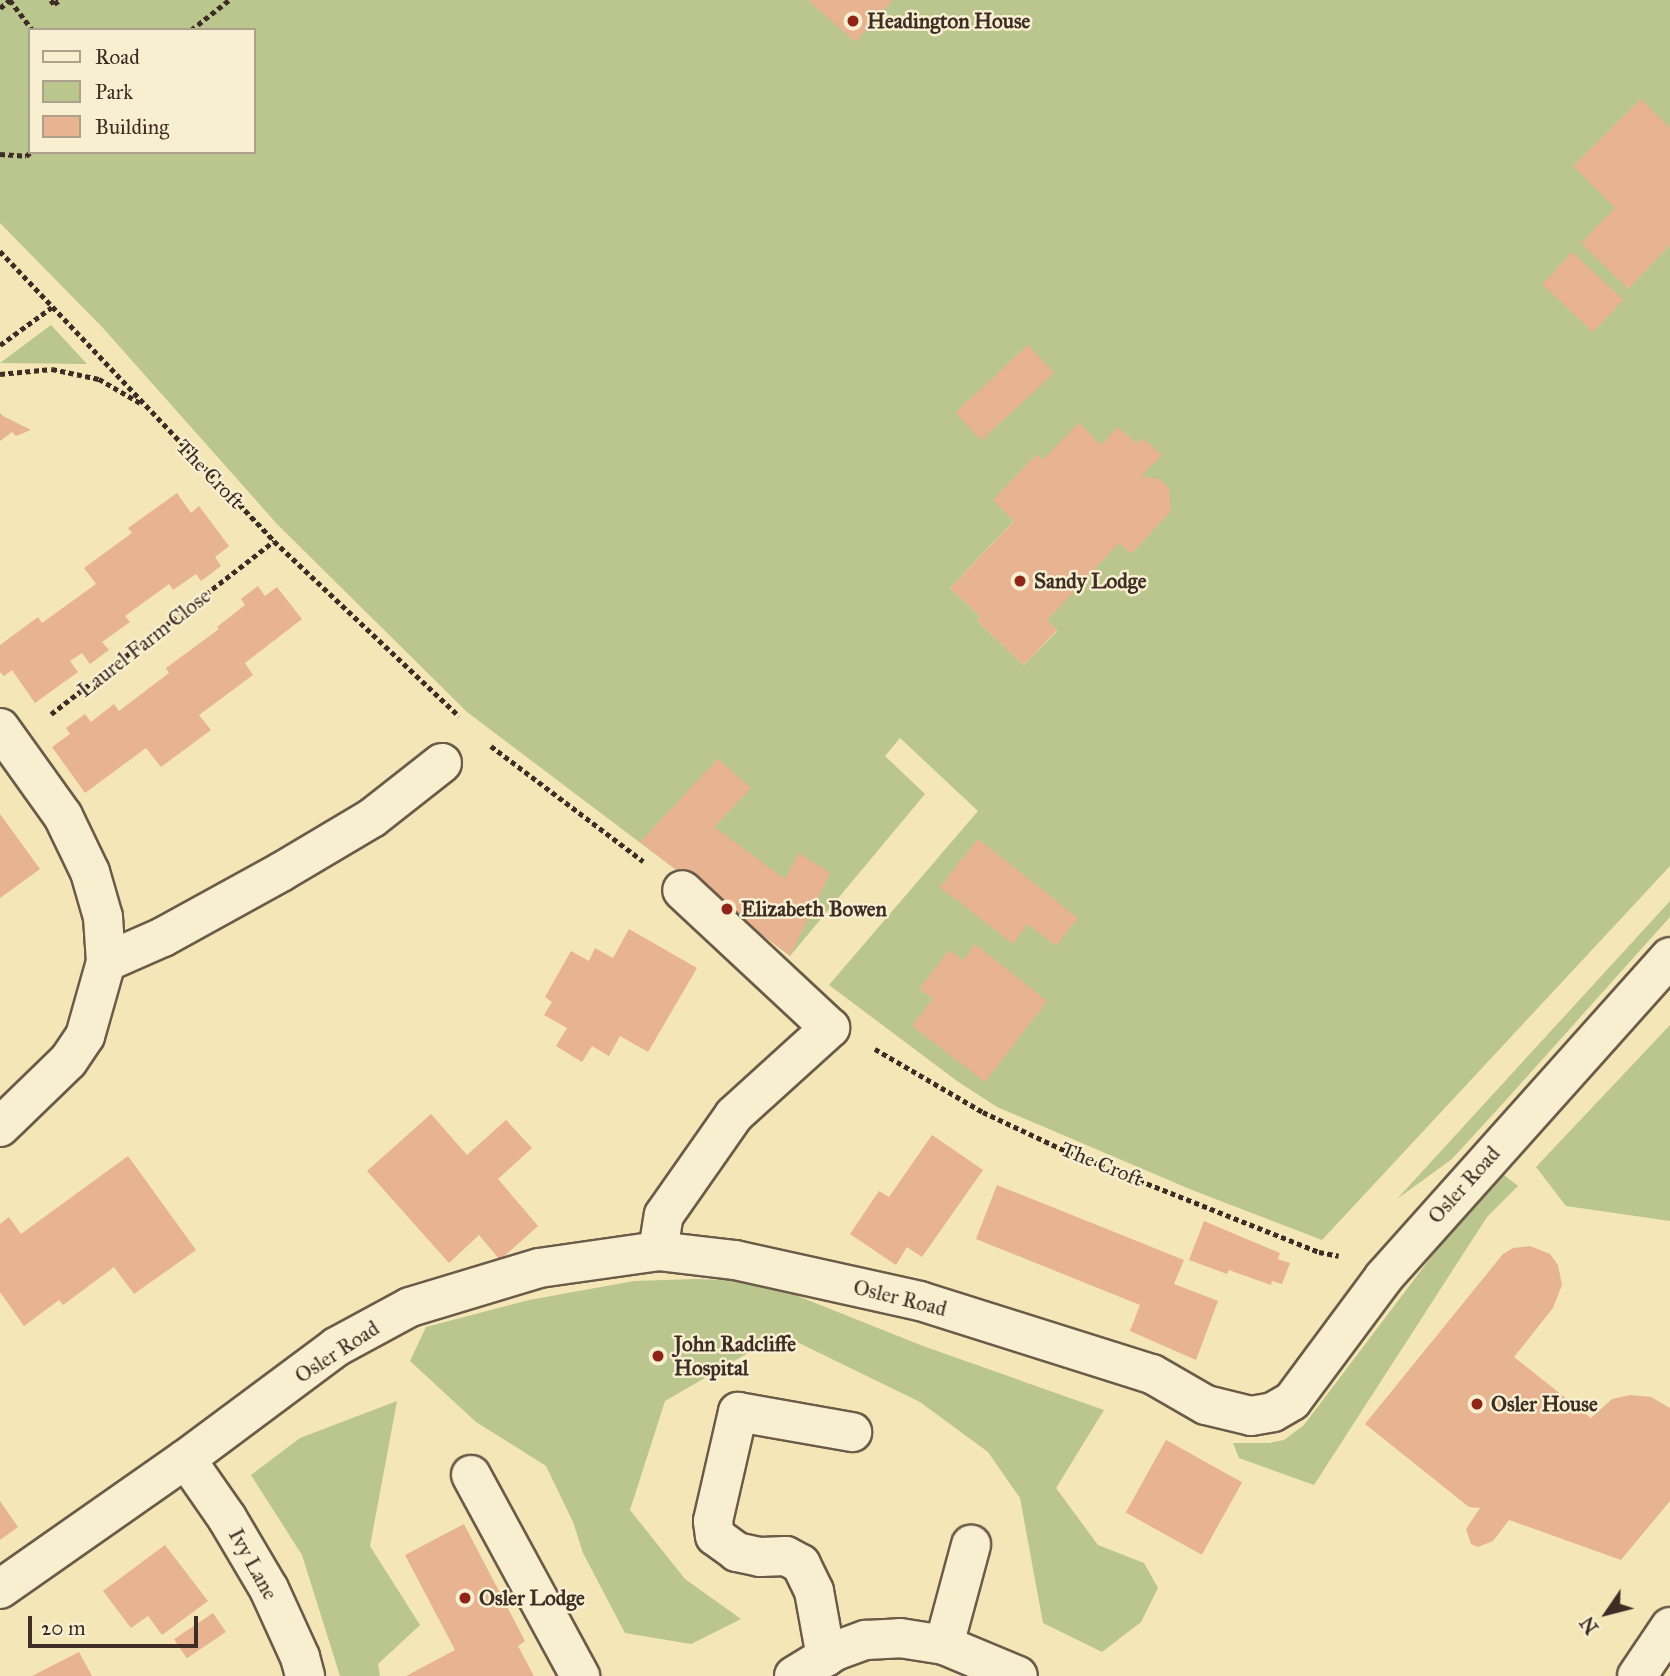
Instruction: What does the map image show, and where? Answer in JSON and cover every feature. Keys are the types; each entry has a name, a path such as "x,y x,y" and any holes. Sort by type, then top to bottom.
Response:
{"street":[{"path":"0,1127 68,1061 85,1036 106,962 103,917 90,872 63,816 6,735"},
{"path":"106,962 163,937 281,872 372,818 442,763"},
{"path":"658,1251 664,1215 734,1115 830,1028 682,890"},
{"name":"Osler Road","path":"0,1589 186,1459 336,1348 410,1307 539,1268 658,1251 735,1260 920,1301 1152,1374 1206,1405 1251,1416 1273,1412 1292,1401 1384,1277 1670,957"},
{"path":"852,1432 738,1412 713,1521 715,1535 737,1552 760,1557 786,1556 801,1564 814,1591 810,1667 866,1640 900,1638 944,1645 1018,1676"},
{"name":"Ivy Lane","path":"186,1459 227,1518 269,1589 300,1657 305,1676"},
{"path":"471,1475 580,1676"},
{"path":"944,1645 971,1545"},
{"path":"1637,1676 1670,1627"}],"path":[{"path":"0,8 10,0 31,28"},
{"path":"51,0 54,4 60,0"},
{"path":"194,28 229,0"},
{"path":"0,154 28,154"},
{"name":"The Croft","path":"0,251 274,541"},
{"path":"0,345 52,307"},
{"name":"The Croft","path":"0,374 52,369 99,379 147,407"},
{"name":"Laurel Farm Close","path":"6,735 274,541"},
{"name":"The Croft","path":"830,1028 901,1062 983,1112 1068,1152 1384,1277"}],"green space":[{"path":"0,0 1670,0 1670,866 1322,1240 1192,1190 997,1107 957,1081 829,985 978,811 900,738 885,756 925,794 790,956 467,712 277,524 103,328 0,223","holes":["1024,510 1047,620 1057,631 1024,665 977,621 981,617 950,588"]},
{"path":"51,325 87,364 0,363"},
{"path":"1670,901 1670,917 1452,1159 1397,1199"},
{"path":"1670,1025 1670,1221 1566,1206 1536,1167"},
{"path":"1500,1172 1518,1186 1487,1217 1314,1485 1239,1458 1233,1443 1269,1443 1284,1440 1304,1425 1466,1211"},
{"path":"634,1281 760,1281 923,1346 1104,1410 1056,1488 1098,1545 1144,1563 1158,1588 1141,1622 1102,1652 1043,1623 1020,1498 988,1452 920,1402 797,1342 748,1353 665,1401 630,1510 685,1579 741,1619 691,1644 625,1633 583,1553 573,1522 546,1466 476,1422 410,1361 426,1327 529,1300"},
{"path":"397,1401 370,1546 420,1625 378,1664 380,1676 340,1676 302,1555 251,1475 300,1438"}],"building":[{"name":"Headington House","path":"808,0 893,0 855,42"},
{"path":"1641,99 1670,128 1670,245 1628,289 1581,243 1615,208 1573,166"},
{"path":"1572,252 1623,300 1593,332 1542,284"},
{"path":"1028,345 1054,373 982,440 956,413"},
{"path":"0,413 31,430 16,436 12,432 0,441"},
{"path":"1079,423 1101,445 1118,427 1137,444 1142,438 1162,455 1141,476 1159,479 1169,488 1171,511 1131,554 1119,543 1047,620 1057,630 1024,665 977,621 981,617 950,588 1014,521 993,500 1037,454 1043,460"},
{"path":"177,493 191,513 199,506 229,546 215,557 221,566 201,581 196,574 173,590 169,584 125,616 130,622 102,642 109,650 90,664 82,653 70,661 78,672 35,703 12,670 4,676 0,672 0,645 38,617 42,623 96,584 84,568 132,533 128,528"},
{"path":"258,586 265,596 277,587 302,619 245,663 253,675 199,715 211,730 161,767 146,748 85,793 52,747 70,734 66,728 85,714 91,722 114,704 119,711 169,673 166,668 219,629 217,627 245,605 241,599"},
{"path":"718,759 751,788 714,827 785,879 799,853 830,873 790,956 640,842"},
{"path":"0,814 40,869 0,898"},
{"path":"978,839 1078,918 1056,946 1028,924 1013,944 940,887"},
{"path":"629,929 697,968 648,1052 620,1036 609,1056 592,1046 582,1062 556,1046 567,1028 544,1015 552,1002 545,997 571,951 589,961 595,948 613,958"},
{"path":"975,944 1047,1001 985,1082 912,1026 933,999 919,989 949,950 963,960"},
{"path":"431,1114 467,1155 506,1120 532,1148 498,1179 538,1226 500,1260 479,1235 449,1263 367,1171"},
{"path":"932,1135 983,1170 922,1257 907,1247 896,1265 850,1234 879,1191 889,1197"},
{"path":"128,1156 196,1250 134,1294 114,1267 63,1305 59,1300 24,1326 0,1292 0,1224 9,1217 21,1234"},
{"path":"997,1185 1184,1260 1174,1284 1218,1301 1196,1360 1130,1331 1140,1305 976,1239"},
{"path":"1204,1221 1280,1253 1278,1259 1290,1263 1282,1284 1272,1281 1271,1285 1229,1270 1227,1274 1189,1260"},
{"name":"Osler House","path":"1530,1246 1550,1254 1558,1265 1562,1285 1553,1308 1514,1357 1591,1418 1612,1399 1630,1395 1651,1397 1670,1408 1670,1501 1621,1560 1509,1520 1493,1541 1478,1547 1471,1544 1466,1529 1480,1508 1469,1507 1365,1424 1503,1254 1513,1248"},
{"path":"1166,1440 1242,1482 1202,1555 1126,1513"},
{"path":"0,1501 18,1527 0,1540"},
{"name":"Osler Lodge","path":"464,1524 525,1641 518,1646 534,1676 406,1676 455,1650 405,1555"},
{"path":"165,1545 208,1601 162,1635 148,1616 131,1628 103,1591"},
{"path":"213,1613 226,1632 187,1658 174,1639"},
{"path":"79,1652 92,1676 32,1676"}],"place":[{"name":"Headington House","path":"853,21"},
{"name":"Sandy Lodge","path":"1020,581"},
{"name":"Elizabeth Bowen","path":"727,909"},
{"name":"John Radcliffe Hospital","path":"658,1356"},
{"name":"Osler House","path":"1477,1404"},
{"name":"Osler Lodge","path":"465,1598"}]}
